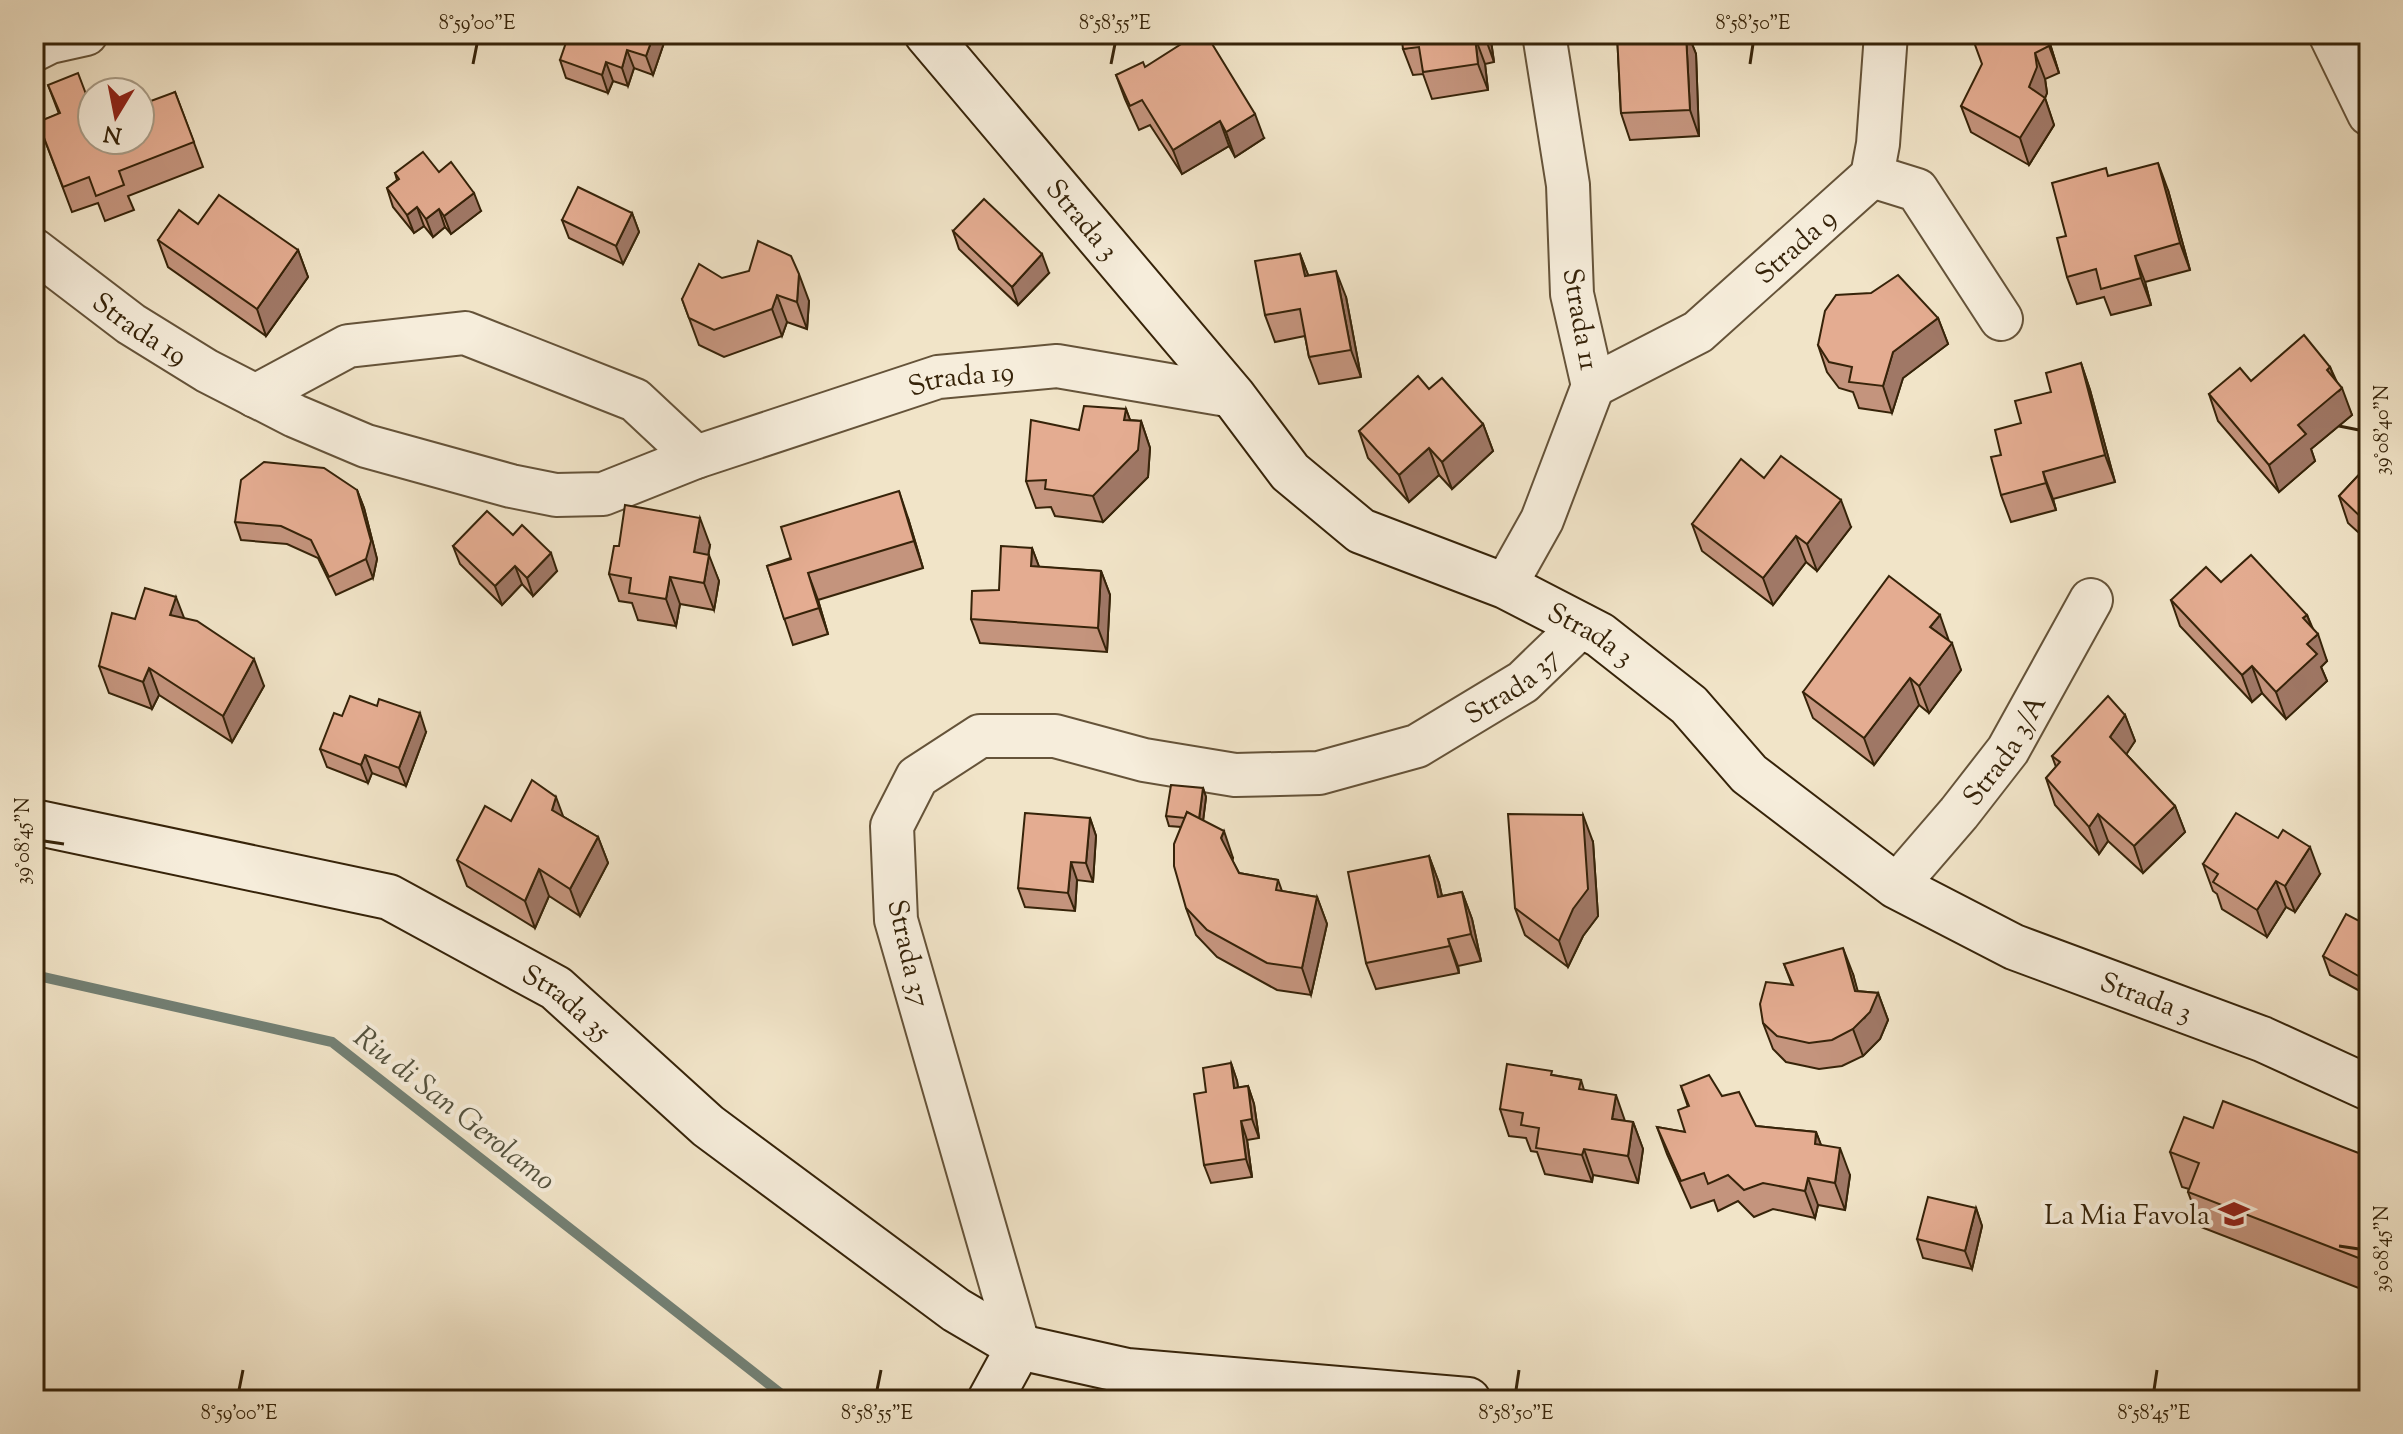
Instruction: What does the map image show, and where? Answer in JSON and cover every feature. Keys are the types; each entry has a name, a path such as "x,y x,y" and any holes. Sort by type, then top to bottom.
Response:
{"street":[{"path":"34,50 50,42 86,34"},
{"name":"Strada 3","path":"927,34 1233,396 1290,472 1361,531 1505,586 1600,635 1689,705 1749,774 1896,886 2014,947 2262,1039 2369,1088"},
{"name":"Strada 11","path":"1505,586 1542,520 1593,386 1572,294 1568,185 1544,34"},
{"path":"1886,34 1878,144 1872,176 1917,190 2001,319"},
{"path":"2339,40 2369,114"},
{"name":"Strada 9","path":"1593,386 1698,332 1872,176"},
{"name":"Strada 19","path":"34,250 131,324 207,371 255,396 366,446 511,486 556,495 603,494 696,457 938,377 1057,366 1233,396"},
{"path":"255,396 348,346 465,333 635,400 696,457"},
{"name":"Strada 3/A","path":"1896,886 2008,750 2091,600"},
{"name":"Strada 37","path":"1019,1347 896,920 892,826 917,777 980,736 1055,736 1144,760 1235,775 1319,773 1417,746 1523,682 1582,625"},
{"name":"Strada 35","path":"34,822 389,897 556,988 708,1126 956,1310 1019,1347"},
{"path":"990,1400 1019,1347 1127,1371 1468,1400"}],"green space":[{"path":"1079,1393 1191,1400 1029,1400 1033,1395"}],"building":[{"path":"569,34 654,34 646,56 627,50 622,68 606,62 602,75 560,60"},
{"path":"1197,34 1206,34 1255,114 1226,132 1220,121 1173,150 1142,100 1130,106 1116,75 1143,62 1145,67"},
{"path":"1401,34 1484,35 1475,37 1478,64 1423,72 1419,47 1403,49"},
{"path":"1617,34 1686,34 1690,110 1621,113"},
{"path":"1971,34 2045,34 2049,46 2035,53 2037,67 2029,87 2045,98 2020,138 1961,106 1982,64"},
{"path":"78,73 76,156 156,156 156,99 175,92 194,142 119,171 124,185 96,196 89,177 63,187 38,122 60,113 48,85"},
{"path":"423,152 439,172 451,162 474,193 444,216 439,209 426,219 417,207 407,215 387,188 399,179 395,173"},
{"path":"2158,163 2180,243 2135,256 2141,278 2101,289 2096,269 2067,277 2057,238 2066,236 2052,183 2106,168 2108,176"},
{"path":"578,187 632,213 616,246 562,220"},
{"path":"219,195 298,250 257,309 158,240 179,210 198,224"},
{"path":"984,199 1042,254 1012,287 953,231"},
{"path":"758,241 791,256 799,274 797,302 777,295 772,309 714,330 689,318 682,299 699,264 722,278 749,271"},
{"path":"1300,254 1305,276 1336,271 1351,350 1309,357 1300,309 1265,315 1255,261"},
{"path":"1898,275 1938,318 1893,352 1883,386 1849,382 1852,367 1829,362 1818,345 1825,311 1836,295 1871,293"},
{"path":"2304,335 2330,367 2327,370 2342,388 2298,425 2306,434 2269,465 2209,394 2240,368 2251,381"},
{"path":"2081,363 2105,455 2043,472 2046,483 2001,495 1991,457 2001,455 1995,430 2021,423 2015,401 2051,392 2046,373"},
{"path":"1418,376 1429,389 1442,378 1483,424 1442,462 1429,448 1399,475 1359,431"},
{"path":"1084,406 1126,409 1124,420 1141,421 1138,450 1093,496 1045,489 1046,480 1026,481 1031,420 1079,430"},
{"path":"1781,456 1841,500 1807,544 1796,536 1763,578 1692,524 1741,459 1764,478"},
{"path":"264,462 324,468 357,490 371,541 366,559 329,577 311,540 281,526 235,522 241,480"},
{"path":"2369,464 2369,525 2339,496"},
{"path":"899,491 914,541 808,573 819,608 784,619 767,566 791,559 781,527"},
{"path":"625,505 700,518 694,552 709,555 704,583 670,577 666,599 629,593 631,578 609,574 614,546 619,546"},
{"path":"487,511 513,535 522,525 551,553 527,578 515,566 495,586 453,546"},
{"path":"1001,546 1032,548 1031,566 1101,571 1098,628 971,619 972,591 999,590"},
{"path":"2251,555 2307,615 2303,618 2318,634 2307,644 2317,654 2276,692 2252,666 2242,675 2171,600 2206,567 2221,582"},
{"path":"1889,576 1940,615 1930,627 1952,643 1919,686 1910,678 1864,738 1803,692"},
{"path":"145,588 176,597 170,615 197,621 254,659 223,716 149,668 143,682 99,666 112,613 135,619"},
{"path":"350,696 377,706 379,699 420,713 399,768 365,755 361,765 320,749 334,713 342,716"},
{"path":"2108,696 2125,715 2110,737 2175,806 2134,846 2098,814 2089,827 2046,778 2060,762 2052,756"},
{"path":"532,780 556,797 552,810 598,837 570,889 539,869 525,901 457,860 485,806 511,821"},
{"path":"1171,785 1203,788 1199,819 1187,812 1185,818 1166,816"},
{"path":"1187,812 1224,831 1221,838 1239,873 1278,880 1276,890 1317,897 1302,968 1267,963 1207,930 1186,908 1174,866 1174,844"},
{"path":"1025,813 1090,818 1086,863 1071,862 1068,893 1018,888"},
{"path":"2236,813 2278,838 2283,830 2310,847 2285,886 2276,881 2257,910 2213,882 2218,874 2203,864"},
{"path":"1508,814 1583,815 1588,889 1573,909 1559,941 1515,908"},
{"path":"1429,856 1438,897 1462,892 1471,934 1448,939 1450,946 1366,963 1348,872"},
{"path":"2369,901 2369,965 2362,978 2323,956 2346,914 2359,921"},
{"path":"1843,948 1855,991 1878,993 1870,1012 1853,1029 1832,1040 1809,1043 1777,1036 1763,1023 1760,1004 1766,982 1793,985 1784,964"},
{"path":"1231,1063 1234,1088 1248,1086 1252,1119 1241,1121 1246,1159 1204,1165 1194,1094 1206,1092 1203,1068"},
{"path":"1507,1064 1552,1071 1551,1075 1581,1080 1579,1089 1616,1095 1612,1119 1633,1122 1628,1156 1584,1149 1582,1155 1536,1148 1539,1128 1521,1125 1523,1113 1500,1109"},
{"path":"1709,1075 1722,1096 1739,1092 1756,1126 1816,1132 1815,1144 1840,1148 1835,1183 1808,1178 1805,1191 1763,1183 1744,1190 1728,1175 1708,1184 1704,1173 1681,1181 1657,1127 1685,1132 1678,1110 1689,1106 1681,1086"},
{"path":"2223,1101 2369,1157 2369,1262 2188,1192 2199,1163 2170,1152 2184,1117 2213,1128"},
{"path":"1928,1197 1976,1208 1965,1251 1917,1239"}],"waterway":[{"name":"Riu di San Gerolamo","path":"34,975 332,1042 789,1400"}],"place":[{"name":"La Mia Favola","path":"2234,1214"}]}
